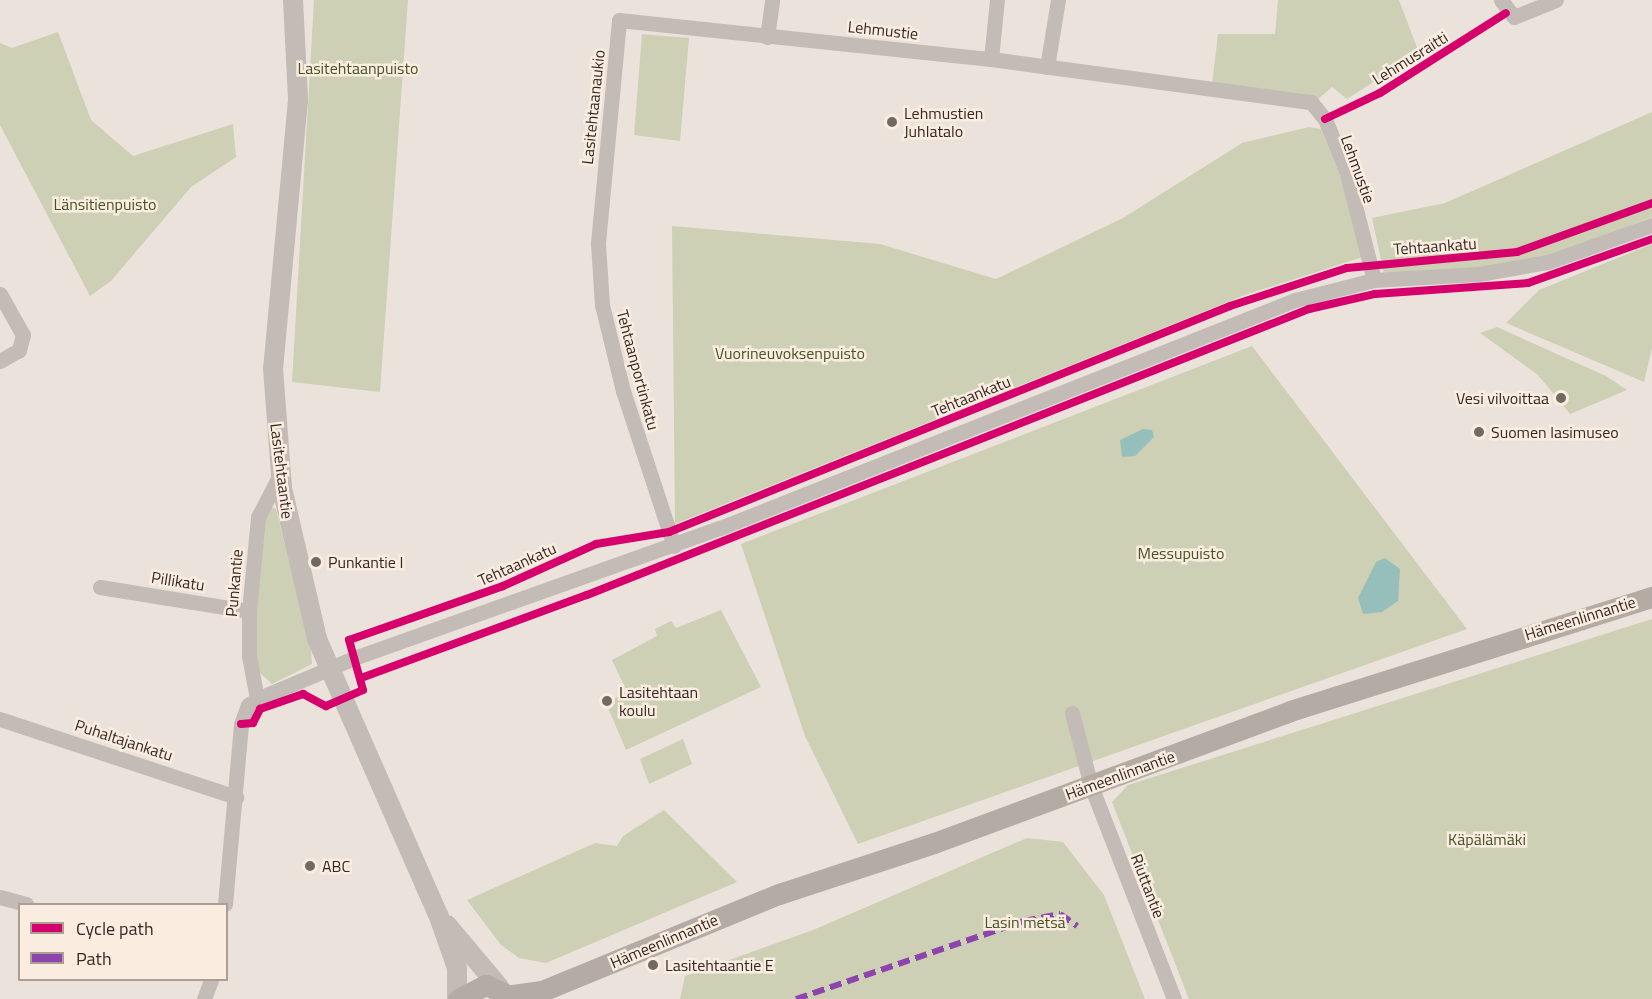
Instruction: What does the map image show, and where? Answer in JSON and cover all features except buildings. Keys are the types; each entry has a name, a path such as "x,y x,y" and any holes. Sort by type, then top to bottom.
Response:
{"main road":[{"name":"Hämeenlinnantie","path":"458,999 476,987 510,994 595,970 779,894 1090,786 1290,711 1652,597"},
{"name":"Hämeenlinnantie","path":"559,999 595,970"}],"street":[{"name":"Lasitehtaantie","path":"293,0 298,100 273,368 280,475 303,589 329,670 438,914 457,968 458,999"},
{"path":"768,37 772,0"},
{"path":"991,59 997,0"},
{"path":"1047,67 1058,0"},
{"path":"1501,0 1514,17 1556,0"},
{"name":"Lehmustie","path":"619,20 991,59 1311,102 1325,119 1347,174 1374,280"},
{"name":"Lasitehtaanaukio","path":"602,198 619,20"},
{"name":"Tehtaanportinkatu","path":"602,198 599,270 607,330 674,546"},
{"name":"Tehtaankatu","path":"329,670 674,546 1214,330 1295,300 1374,280 1522,267 1652,225"},
{"path":"0,294 23,335 20,350 0,361"},
{"name":"Punkantie","path":"257,699 250,665 249,611 258,517 280,475"},
{"name":"Pillikatu","path":"100,587 249,611"},
{"path":"225,903 241,724 248,705 257,699 329,670"},
{"name":"Riuttantie","path":"1072,713 1090,786 1174,999"},
{"name":"Puhaltajankatu","path":"0,719 236,797"},
{"path":"0,897 22,903"},
{"name":"Lasitehtaantie","path":"438,914 510,994"},
{"path":"204,999 211,981"}],"green space":[{"name":"Lasitehtaanpuisto","path":"314,0 408,0 380,392 292,382"},
{"path":"1278,0 1399,0 1419,53 1347,99 1332,87 1317,100 1212,85 1218,34 1275,34"},
{"name":"Länsitienpuisto","path":"58,32 91,120 133,156 233,124 236,157 191,187 111,281 90,296 0,125 0,43 12,48"},
{"path":"642,34 689,38 680,141 634,135"},
{"path":"1652,112 1652,217 1549,257 1479,270 1384,274 1372,218 1445,203"},
{"name":"Vuorineuvoksenpuisto","path":"1309,127 1321,129 1352,206 1363,257 1245,295 675,524 672,226 880,244 996,279 1123,218 1242,143"},
{"path":"1652,244 1652,348 1644,382 1506,323 1539,290"},
{"path":"1497,327 1606,376 1627,390 1570,414 1538,375 1480,333"},
{"name":"Messupuisto","path":"1252,346 1467,629 858,844 805,736 741,544"},
{"path":"269,506 276,509 311,650 312,664 272,684 256,669 256,593 263,517"},
{"path":"721,610 761,687 626,750 606,703 627,692 612,660 657,636 655,629 671,621 676,628"},
{"name":"Käpälämäki","path":"1652,619 1652,999 1189,999 1112,802 1128,785"},
{"path":"683,739 692,764 649,784 640,759"},
{"path":"664,810 737,882 546,963 519,958 501,945 467,900 595,843 617,846 623,836"},
{"name":"Lasin metsä","path":"1027,838 1063,842 1104,895 1145,999 680,999 685,976 813,930"}],"water":[{"path":"1143,429 1152,430 1154,437 1135,456 1122,457 1120,440"},
{"path":"1385,558 1400,569 1398,601 1382,612 1363,614 1358,598 1376,562"}],"marked path":[{"path":"796,999 1024,921 1060,914 1077,926"}],"cycle path":[{"name":"Lehmusraitti","path":"1325,119 1380,93 1506,13"},
{"path":"241,724 253,723 260,709 303,694 326,706 363,690 349,640 503,586 596,544 669,532 1230,306 1347,268 1517,252 1652,203"},
{"path":"361,678 587,595 1309,309 1375,294 1528,283 1652,239"}],"place":[{"name":"Lehmustien Juhlatalo","path":"892,122"},
{"name":"Vesi vilvoittaa","path":"1561,398"},
{"name":"Suomen lasimuseo","path":"1479,432"},
{"name":"Punkantie I","path":"316,562"},
{"name":"Lasitehtaan koulu","path":"607,701"},
{"name":"ABC","path":"310,866"},
{"name":"Lasitehtaantie E","path":"653,965"}]}
